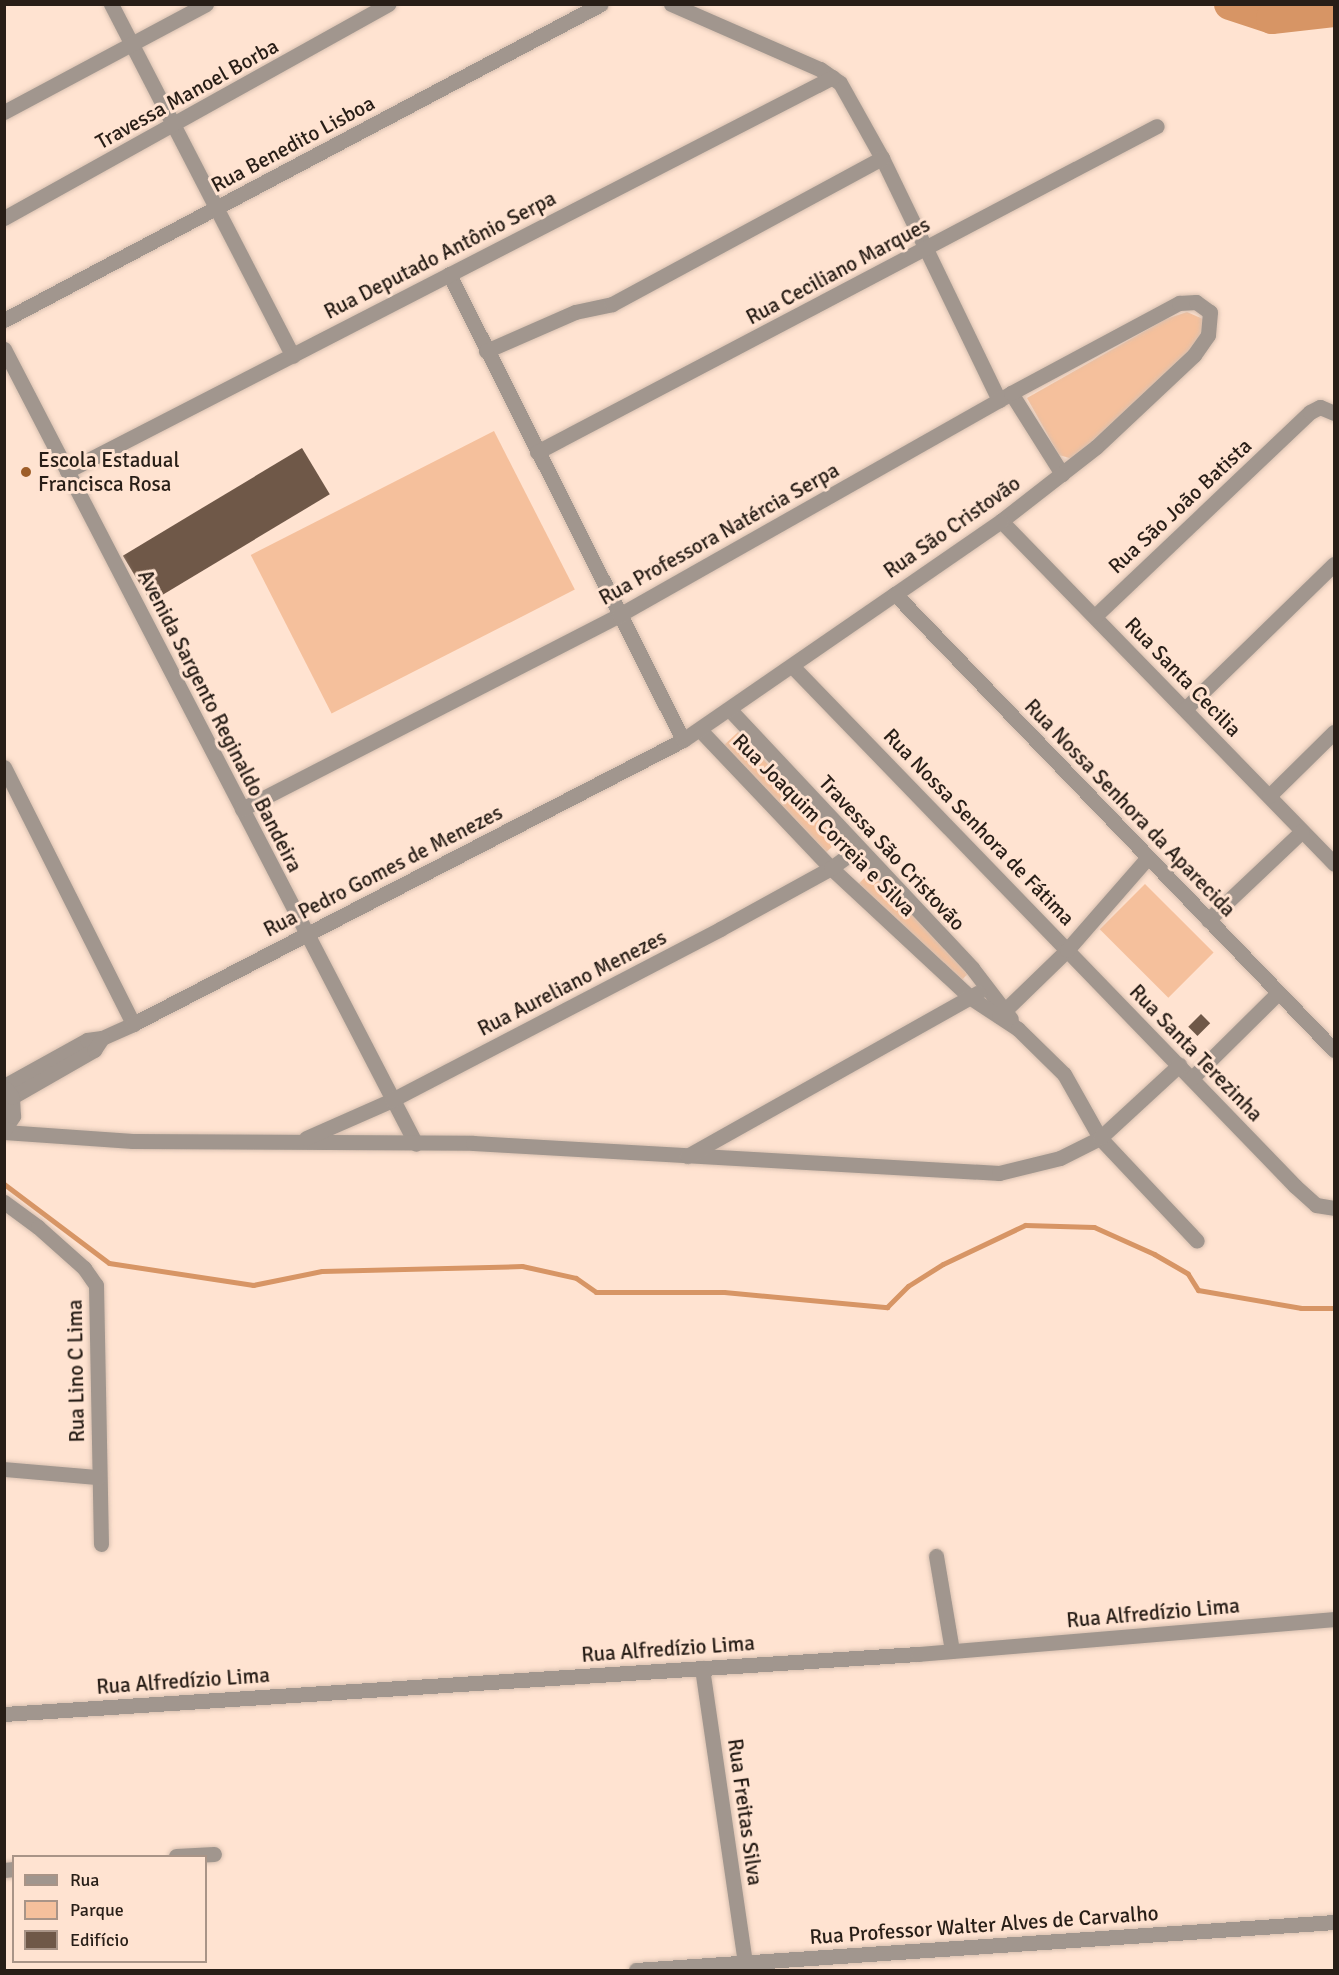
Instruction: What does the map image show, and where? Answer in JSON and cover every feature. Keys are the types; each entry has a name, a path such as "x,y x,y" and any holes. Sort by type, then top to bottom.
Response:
{"street":[{"path":"111,4 293,356"},
{"path":"4,112 206,4"},
{"name":"Travessa Manoel Borba","path":"4,218 174,126 389,4"},
{"name":"Rua Benedito Lisboa","path":"4,320 601,4"},
{"path":"671,4 833,77 882,158 926,248 1005,397 1062,474"},
{"name":"Rua Deputado Antônio Serpa","path":"67,471 833,77"},
{"name":"Rua Ceciliano Marques","path":"537,452 1157,126"},
{"path":"486,351 575,312 612,304 882,158"},
{"path":"449,274 683,740"},
{"name":"Rua Professora Natércia Serpa","path":"242,809 619,615 1005,397 1179,303 1196,302 1211,316"},
{"name":"Rua São Cristovão","path":"683,740 793,667 1001,521 1096,447 1194,355 1208,335 1211,316"},
{"name":"Avenida Sargento Reginaldo Bandeira","path":"4,349 416,1144"},
{"name":"Rua São João Batista","path":"1095,616 1294,427 1320,407 1335,413"},
{"name":"Rua Santa Cecilia","path":"1001,521 1335,864"},
{"path":"1185,709 1335,564"},
{"name":"Rua Nossa Senhora da Aparecida","path":"895,594 1335,1050"},
{"name":"Rua Nossa Senhora de Fátima","path":"793,667 1067,950 1002,1014"},
{"name":"Travessa São Cristovão","path":"730,710 987,986 1002,1014"},
{"name":"Rua Joaquim Correia e Silva","path":"700,730 831,868 971,998"},
{"path":"1269,796 1335,732"},
{"name":"Rua Pedro Gomes de Menezes","path":"7,1090 87,1040 102,1038 133,1024 683,740"},
{"path":"4,767 133,1024"},
{"path":"1208,920 1302,831"},
{"name":"Rua Aureliano Menezes","path":"297,1142 392,1100 831,868 859,848"},
{"path":"1067,950 1148,857"},
{"name":"Rua Santa Terezinha","path":"1067,950 1295,1186 1316,1205 1335,1208"},
{"path":"687,1156 971,998 987,986"},
{"path":"1192,1078 1278,993"},
{"name":"Travessa São Cristovão","path":"971,998 1002,1014 1064,1074 1100,1138 1197,1241"},
{"path":"7,1090 13,1116 4,1131 133,1141 416,1144 999,1173 1060,1158 1100,1138 1179,1065"},
{"name":"Rua Lino C Lima","path":"4,1202 38,1227 96,1285 101,1544"},
{"path":"4,1469 98,1477"},
{"path":"936,1556 952,1651"},
{"name":"Rua Alfredízio Lima","path":"4,1714 952,1651 1335,1619"},
{"name":"Rua Freitas Silva","path":"702,1668 746,1962"},
{"path":"201,1855 213,1854"},
{"name":"Rua Professor Walter Alves de Carvalho","path":"636,1971 746,1962 802,1964 1335,1922"}],"green space":[{"path":"1187,312 1203,319 1203,338 1076,460 1059,455 1027,398 1166,319"},
{"path":"494,431 575,590 332,714 251,555"},
{"path":"738,732 839,840 824,854 723,746"},
{"path":"870,872 971,970 959,983 857,885"},
{"path":"1145,884 1214,953 1168,998 1100,929"}],"building":[{"path":"302,448 330,494 151,602 123,556"},
{"path":"1201,1014 1210,1023 1197,1036 1188,1027"}],"waterway":[{"path":"1230,4 1272,18 1334,11"},
{"path":"4,1184 109,1263 253,1285 322,1271 522,1266 576,1278 596,1292 724,1292 887,1307 908,1286 943,1264 1025,1225 1094,1227 1154,1254 1188,1274 1198,1290 1301,1308 1334,1308"}],"place":[{"name":"Escola Estadual Francisca Rosa","path":"26,472"}]}
